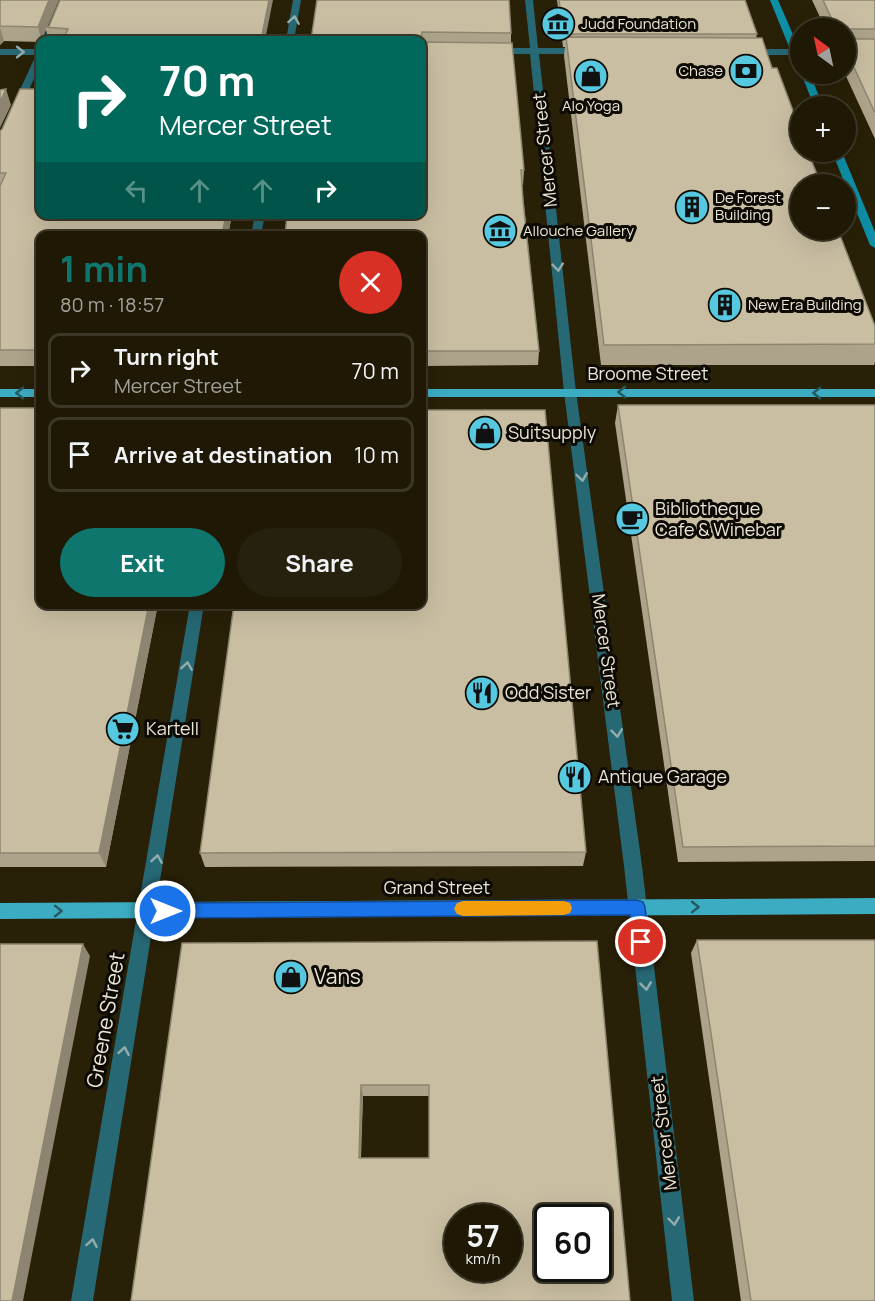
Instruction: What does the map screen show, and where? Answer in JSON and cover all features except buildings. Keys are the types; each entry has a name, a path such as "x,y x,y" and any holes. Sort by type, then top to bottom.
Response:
{"main road":[{"path":"774,0 790,35"},
{"path":"841,162 875,245"},
{"path":"0,393 36,393"},
{"name":"Broome Street","path":"426,393 875,393"},
{"name":"Grand Street","path":"0,911 875,906"}],"street":[{"path":"49,36 65,0"},
{"path":"291,36 297,0"},
{"name":"Mercer Street","path":"529,0 570,392 614,712 684,1301"},
{"path":"478,51 598,51"},
{"path":"0,52 36,54"},
{"path":"739,52 790,52"},
{"path":"0,144 36,63"},
{"name":"Greene Street","path":"82,1301 196,609"}],"slow traffic":[{"path":"463,909 564,908"}],"place":[{"name":"Judd Foundation","path":"558,24"},
{"name":"Chase","path":"746,71"},
{"name":"Alo Yoga","path":"591,76"},
{"name":"De Forest Building","path":"692,207"},
{"name":"Allouche Gallery","path":"500,231"},
{"name":"New Era Building","path":"725,305"},
{"name":"Suitsupply","path":"485,433"},
{"name":"Bibliotheque Cafe & Winebar","path":"632,519"},
{"name":"Odd Sister","path":"482,693"},
{"name":"Kartell","path":"123,729"},
{"name":"Antique Garage","path":"575,777"},
{"name":"Vans","path":"291,977"}],"route":[{"path":"165,911 637,907 641,942"}]}
